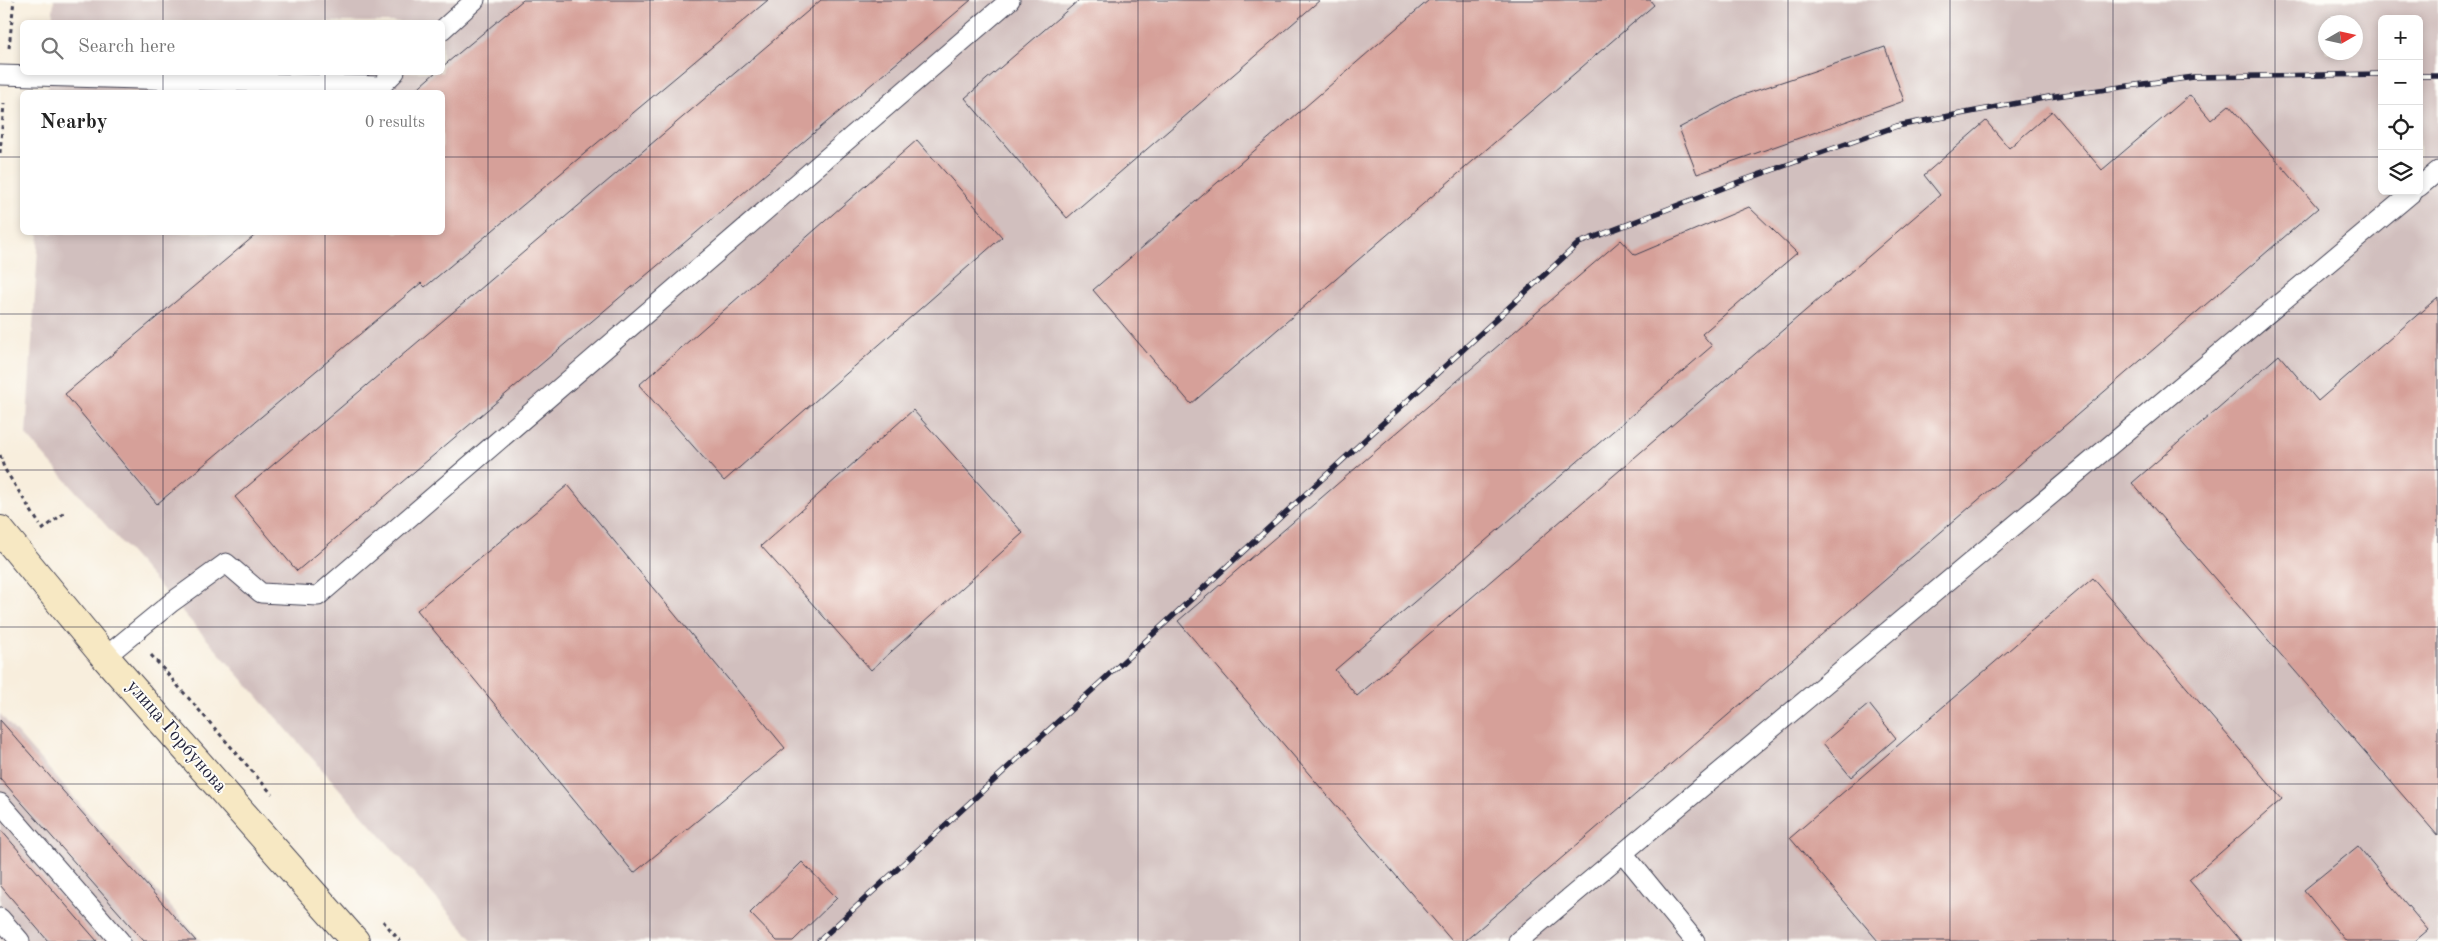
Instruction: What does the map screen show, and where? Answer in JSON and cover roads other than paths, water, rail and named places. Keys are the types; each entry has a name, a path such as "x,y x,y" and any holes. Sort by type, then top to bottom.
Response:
{"street":[{"name":"улица Горбунова","path":"0,530 105,657 355,941"}],"lane":[{"path":"445,27 475,0"},
{"path":"105,657 226,563 261,593 318,596 1010,0"},
{"path":"0,75 381,86 393,75"},
{"path":"2423,184 2438,171"},
{"path":"1518,941 2409,195"},
{"path":"0,803 120,941"},
{"path":"1623,853 1695,941"},
{"path":"0,918 20,941"}],"railway":[{"path":"819,941 1579,243 1744,180 1897,126 2049,97 2194,77 2378,74"},
{"path":"2423,76 2438,76"}]}
